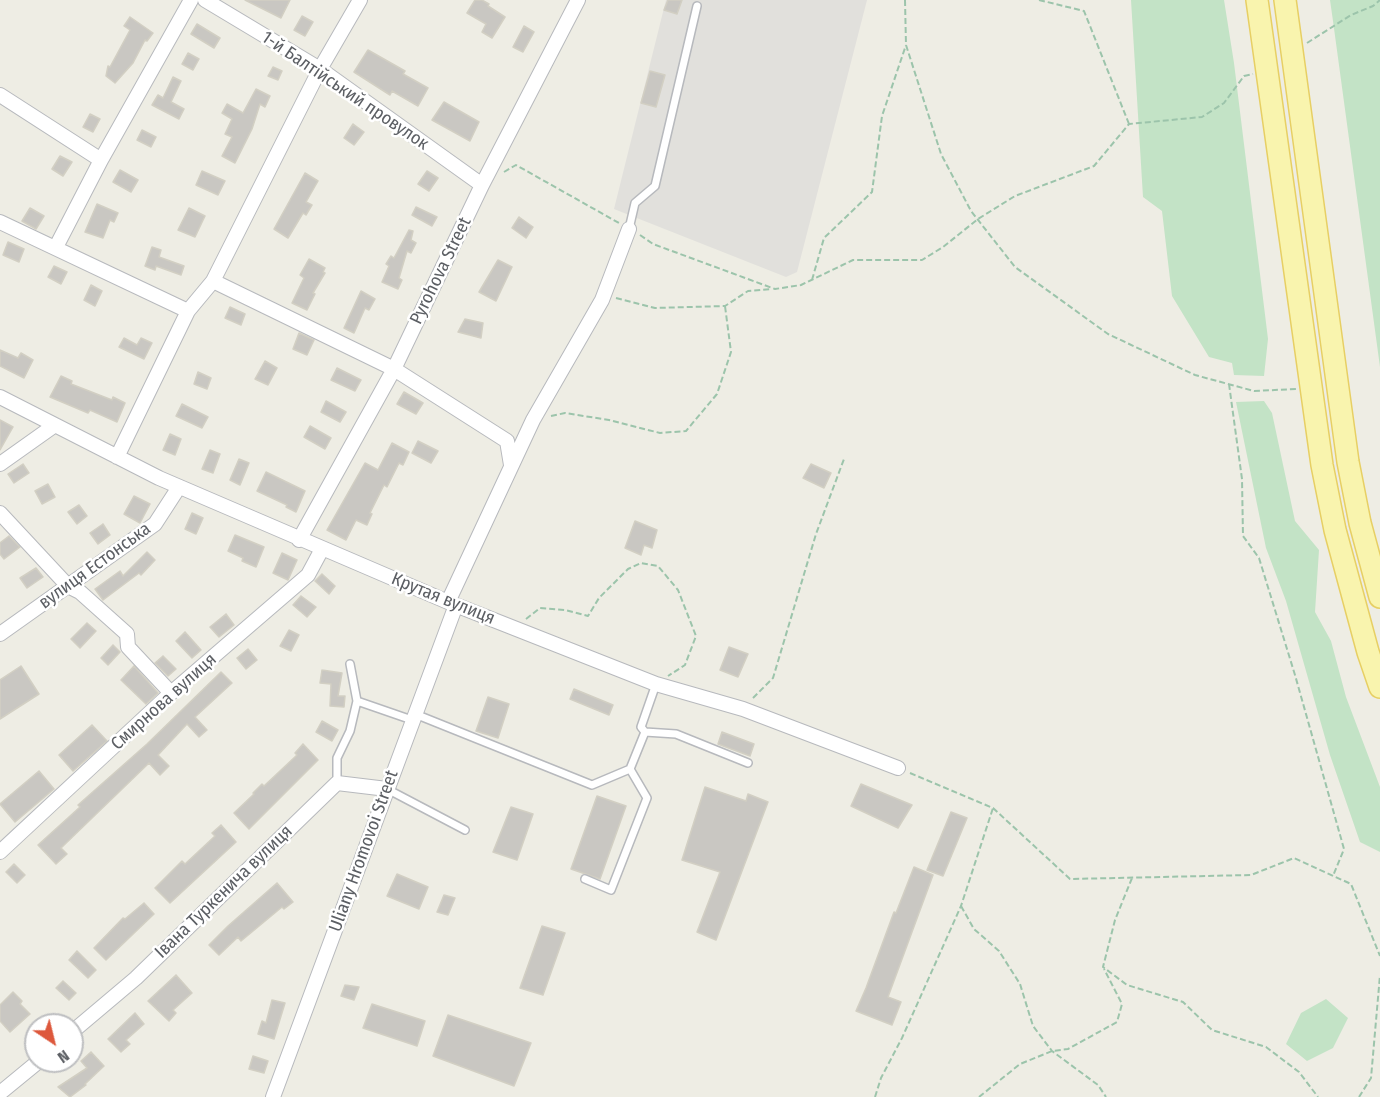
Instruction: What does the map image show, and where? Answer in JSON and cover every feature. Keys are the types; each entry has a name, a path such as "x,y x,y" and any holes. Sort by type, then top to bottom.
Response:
{"main road":[{"path":"1257,0 1322,465 1335,530 1380,687"},
{"path":"1285,0 1348,462 1359,523 1380,597"}],"street":[{"path":"56,248 100,160 191,0"},
{"name":"1-й Балтійський провулок","path":"205,0 320,69 482,185"},
{"path":"117,457 188,311 213,281 320,69 360,0"},
{"name":"Pyrohova Street","path":"299,540 394,369 482,185 578,0"},
{"path":"0,95 100,160"},
{"path":"0,222 188,311"},
{"name":"Uliany Hromovoi Street","path":"273,1097 387,789 452,604 511,465 533,420 602,300 629,229"},
{"path":"213,281 394,369 507,441 511,465"},
{"name":"Крутая вулиця","path":"0,397 179,487 452,604 656,684 743,709 898,768"},
{"path":"0,465 55,425"},
{"name":"вулиця Естонська","path":"0,634 155,524 179,487"},
{"path":"0,513 68,586 80,592 127,634 128,647 171,693"},
{"name":"Смирнова вулиця","path":"0,852 171,693 308,575 322,549"},
{"path":"337,783 387,789"},
{"name":"Івана Туркенича вулиця","path":"84,1022 136,978 337,783"},
{"path":"0,1093 24,1073"}],"lane":[{"path":"629,229 635,203 656,186 697,6"},
{"path":"337,783 337,758 350,731 357,701 350,664"},
{"path":"656,684 641,727 645,732 676,735 748,763"},
{"path":"357,701 413,717 592,785 630,769 645,732"},
{"path":"585,879 611,890 647,798 630,769"},
{"path":"387,789 465,830"}],"path":[{"path":"905,0 906,45 941,154 971,211 1015,267 1108,334 1194,375 1254,391 1311,389"},
{"path":"1040,0 1084,11 1130,124"},
{"path":"1305,44 1380,0"},
{"path":"812,280 824,238 872,192 882,116 906,45"},
{"path":"602,300 618,297 655,308 725,306 748,291 801,285 853,260 922,260 943,247 978,219 1015,196 1094,166 1130,124 1202,117 1224,103 1244,76 1267,70"},
{"path":"482,185 516,165 653,244 775,289"},
{"path":"533,420 566,413 609,420 660,433 686,431 717,394 731,352 725,306"},
{"path":"1229,384 1242,479 1243,536 1259,558 1344,849 1334,876"},
{"path":"743,709 773,678 816,534 844,459"},
{"path":"515,627 540,608 566,610 588,616 599,598 628,569 641,563 658,567 678,590 696,636 685,665 656,684"},
{"path":"898,768 993,808 1070,879 1251,875 1294,858 1351,884 1380,956"},
{"path":"875,1097 881,1078 902,1038 961,906 993,808"},
{"path":"979,1097 1020,1064 1052,1051 1068,1049 1116,1022 1122,1004 1103,967 1115,920 1132,878"},
{"path":"961,906 974,929 999,951 1020,984 1033,1026 1052,1051 1098,1085 1106,1097"},
{"path":"1103,967 1127,985 1183,1002 1212,1030 1266,1047 1299,1072 1318,1097"},
{"path":"1359,1097 1371,1078 1380,975"}],"shaded area":[{"path":"666,0 867,0 797,272 786,277 614,209"}],"green space":[{"path":"1131,0 1224,0 1234,63 1268,339 1264,376 1234,375 1232,363 1209,357 1172,296 1162,211 1143,197"},
{"path":"1330,0 1380,0 1380,367 1333,21"},
{"path":"1264,401 1272,413 1295,521 1319,550 1315,612 1331,641 1346,697 1380,787 1380,852 1360,842 1330,755 1286,601 1266,548 1236,402"},
{"path":"1326,999 1348,1018 1333,1048 1307,1061 1286,1044 1301,1013"}],"building":[{"path":"245,0 290,0 281,18"},
{"path":"475,0 482,0 505,17 492,38 482,32 486,24 467,13"},
{"path":"668,0 682,0 677,14 664,10"},
{"path":"302,16 313,22 305,36 294,30"},
{"path":"130,17 153,33 147,41 145,40 133,63 115,83 106,76 108,66 110,67 130,30 124,26"},
{"path":"197,24 220,38 214,48 191,34"},
{"path":"524,26 534,32 523,52 513,47"},
{"path":"368,50 405,71 403,74 428,88 418,106 392,91 390,95 354,72"},
{"path":"188,53 199,59 193,70 182,64"},
{"path":"273,67 282,71 278,80 268,76"},
{"path":"650,71 665,75 656,107 641,103"},
{"path":"173,77 181,81 171,102 184,109 179,119 152,105 158,95 163,98"},
{"path":"256,89 270,96 265,107 260,104 252,129 235,163 222,156 232,137 225,134 232,119 222,113 227,104 243,113"},
{"path":"444,102 479,122 470,141 432,120"},
{"path":"90,114 100,119 93,132 83,127"},
{"path":"353,124 364,132 354,145 344,138"},
{"path":"142,130 156,137 151,147 137,140"},
{"path":"60,156 72,162 63,176 52,169"},
{"path":"120,170 138,180 131,192 113,182"},
{"path":"202,171 225,181 218,195 196,185"},
{"path":"427,171 438,178 429,191 418,184"},
{"path":"305,173 318,181 306,202 312,205 306,215 303,213 288,238 274,229"},
{"path":"97,204 118,213 114,222 110,220 103,238 85,232"},
{"path":"416,207 437,217 432,226 412,215"},
{"path":"30,208 44,216 36,229 22,221"},
{"path":"189,208 205,216 195,237 178,230"},
{"path":"519,217 533,227 526,238 512,228"},
{"path":"409,230 413,231 411,240 416,243 411,253 407,251 399,278 402,280 398,289 382,282 389,266 386,264 391,256 394,258"},
{"path":"8,242 24,249 19,262 3,255"},
{"path":"152,247 161,250 159,257 184,266 181,275 156,266 155,270 145,266"},
{"path":"309,259 325,268 323,272 325,273 313,293 315,294 307,310 292,303 304,278 300,275"},
{"path":"498,260 512,267 496,301 479,292"},
{"path":"54,266 67,272 61,284 48,277"},
{"path":"91,285 102,291 95,306 84,300"},
{"path":"361,291 375,299 369,310 365,308 354,333 344,328"},
{"path":"230,307 245,314 241,325 225,318"},
{"path":"465,319 483,323 481,338 458,332"},
{"path":"299,333 314,340 307,355 293,349"},
{"path":"124,338 137,345 141,338 152,343 144,359 119,347"},
{"path":"0,350 18,358 21,353 33,360 24,378 0,366"},
{"path":"265,361 277,368 268,385 255,379"},
{"path":"337,368 361,380 355,391 331,380"},
{"path":"198,372 211,378 207,389 194,384"},
{"path":"61,376 72,381 71,384 125,403 117,422 90,410 88,413 50,397"},
{"path":"404,392 423,403 416,414 397,404"},
{"path":"326,401 346,412 340,422 321,412"},
{"path":"182,404 208,417 202,428 176,416"},
{"path":"0,420 13,427 0,450"},
{"path":"310,426 331,438 325,449 304,437"},
{"path":"170,434 181,439 175,455 163,450"},
{"path":"418,441 438,451 431,463 412,453"},
{"path":"392,443 409,452 403,465 399,463 387,487 384,485 370,513 372,514 367,525 356,520 346,540 327,530 365,463 378,470"},
{"path":"210,450 220,454 213,473 202,469"},
{"path":"239,459 249,463 240,485 230,480"},
{"path":"23,464 29,473 14,483 8,474"},
{"path":"811,464 831,473 824,488 803,478"},
{"path":"266,472 305,491 296,512 286,507 287,505 257,491"},
{"path":"48,484 55,497 42,504 35,491"},
{"path":"134,496 150,504 140,523 124,514"},
{"path":"79,505 87,516 77,524 68,512"},
{"path":"192,513 203,518 196,534 185,529"},
{"path":"635,521 657,530 652,548 644,545 641,555 625,548"},
{"path":"103,524 110,535 98,544 90,533"},
{"path":"235,535 264,547 256,567 228,551"},
{"path":"9,536 20,547 4,559 0,554 0,543"},
{"path":"147,552 155,560 141,575 139,573 103,600 95,589 120,571 123,576"},
{"path":"282,553 297,560 288,580 273,573"},
{"path":"36,568 43,577 27,588 20,578"},
{"path":"322,574 335,586 329,594 315,581"},
{"path":"301,596 316,607 307,617 293,605"},
{"path":"226,614 234,625 219,637 210,627"},
{"path":"87,623 96,631 80,648 71,639"},
{"path":"289,630 299,635 291,651 280,646"},
{"path":"185,632 201,650 192,658 176,641"},
{"path":"113,645 120,652 108,665 101,658"},
{"path":"729,647 748,654 738,677 720,670"},
{"path":"248,649 257,660 246,669 237,658"},
{"path":"163,656 176,669 168,676 155,663"},
{"path":"21,666 39,694 0,719 0,680"},
{"path":"134,666 158,693 146,704 121,680"},
{"path":"322,670 342,673 338,696 345,696 344,707 330,706 331,684 320,683"},
{"path":"221,672 232,683 195,717 207,730 199,737 187,724 158,755 169,766 160,775 149,763 61,848 67,854 56,864 38,845"},
{"path":"574,689 613,705 609,715 570,699"},
{"path":"488,697 509,704 498,738 476,731"},
{"path":"322,721 338,730 332,741 316,732"},
{"path":"92,725 107,741 73,771 59,755"},
{"path":"722,732 754,744 750,756 718,744"},
{"path":"303,744 318,760 249,829 234,813 262,784 264,786 297,755 295,753"},
{"path":"39,771 54,789 15,822 0,804"},
{"path":"861,784 912,805 898,828 851,806"},
{"path":"705,787 746,801 748,794 768,802 716,940 697,932 720,872 682,860"},
{"path":"597,796 626,806 600,879 571,869"},
{"path":"511,807 533,814 517,860 493,852"},
{"path":"951,812 967,818 943,876 927,870"},
{"path":"221,825 236,842 170,903 155,888 182,861 185,864 215,836 212,833"},
{"path":"14,864 25,875 17,883 6,872"},
{"path":"914,867 933,875 888,997 901,1002 892,1025 856,1011"},
{"path":"397,874 428,887 419,909 387,896"},
{"path":"277,883 293,902 284,909 282,907 241,941 238,937 219,955 209,945"},
{"path":"444,895 455,898 448,915 437,912"},
{"path":"144,903 154,914 106,960 94,948 123,918 125,919"},
{"path":"542,926 565,933 543,995 520,988"},
{"path":"77,951 96,970 88,978 69,960"},
{"path":"176,975 192,993 173,1010 176,1013 169,1021 148,1001"},
{"path":"63,981 76,993 69,1000 56,988"},
{"path":"345,985 359,987 354,1000 341,996"},
{"path":"13,992 29,1013 24,1013 24,1019 10,1032 0,1021 0,1005"},
{"path":"272,1000 285,1003 274,1039 258,1034 262,1021 266,1023"},
{"path":"372,1004 425,1021 417,1046 363,1028"},
{"path":"135,1013 144,1024 126,1040 130,1044 121,1052 108,1039"},
{"path":"448,1015 531,1043 514,1086 433,1056"},
{"path":"91,1052 104,1066 86,1085 70,1097 58,1087 79,1073 84,1073 87,1068 84,1064 84,1058"},
{"path":"253,1056 268,1061 264,1073 249,1069"}]}
